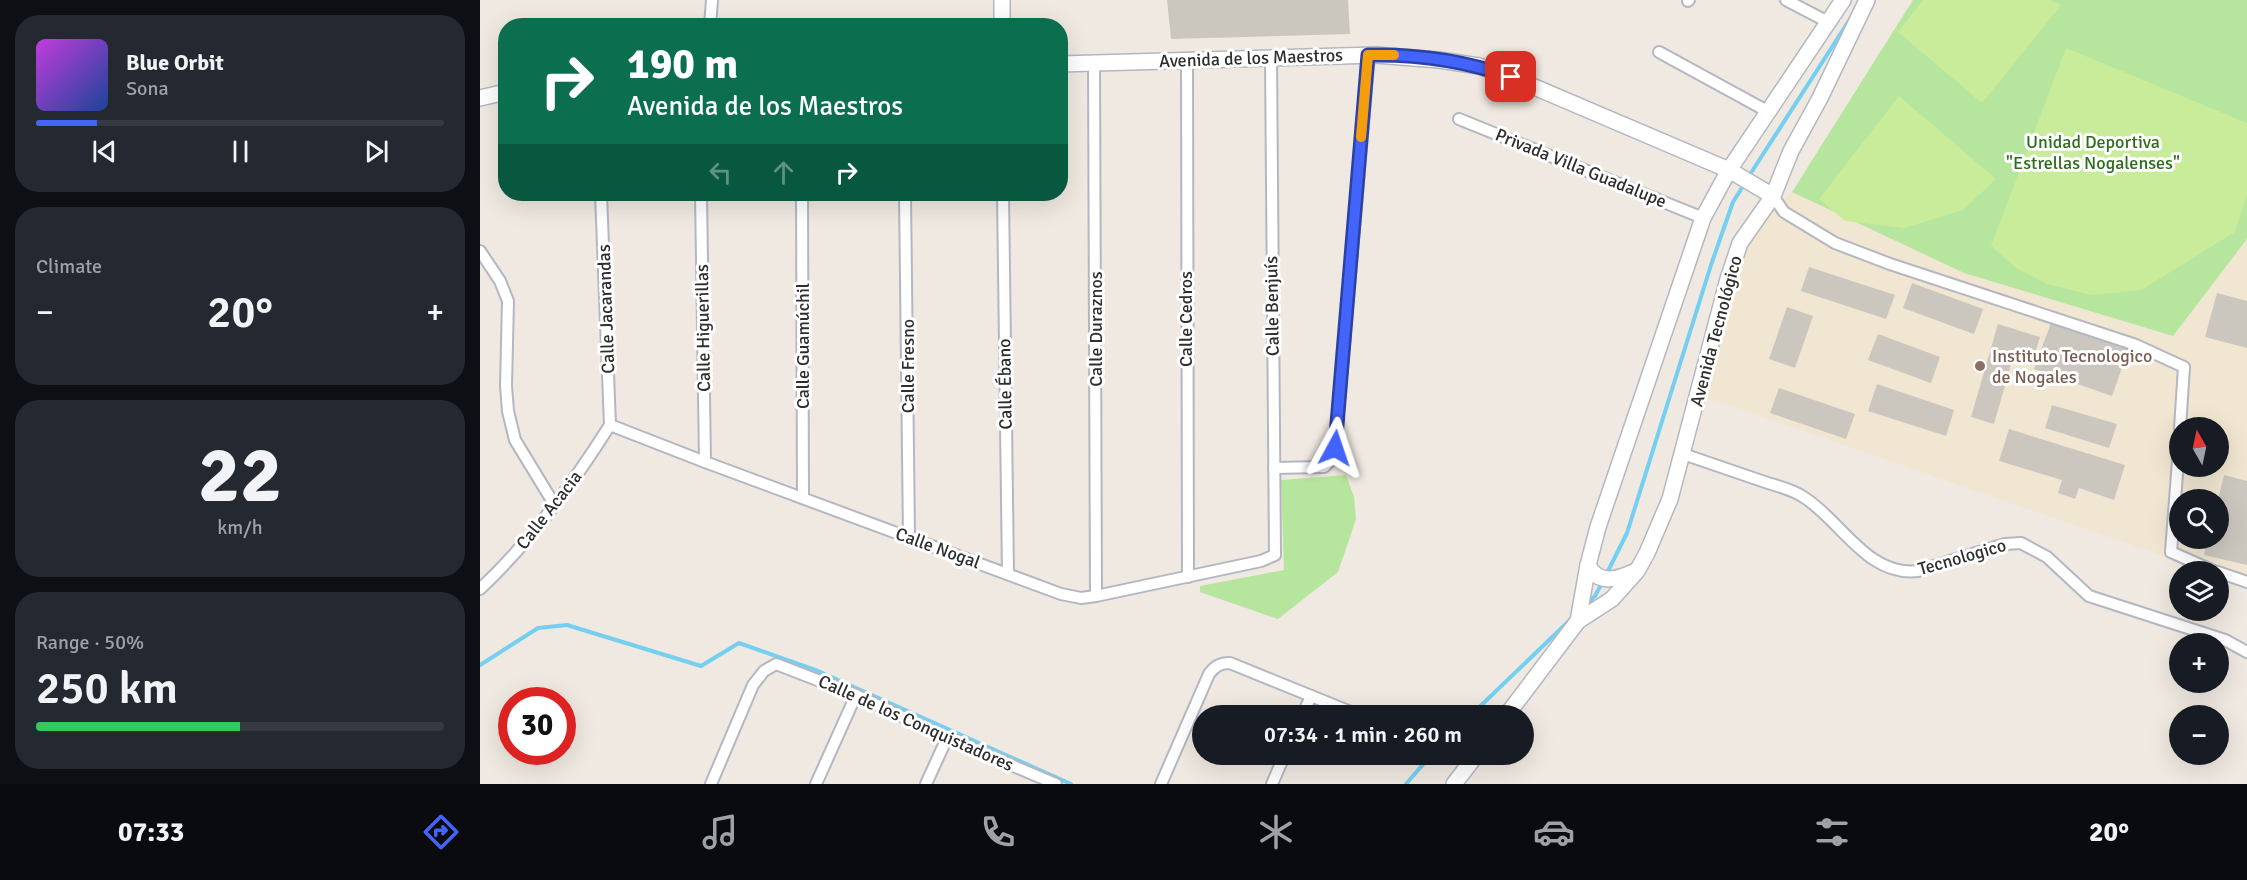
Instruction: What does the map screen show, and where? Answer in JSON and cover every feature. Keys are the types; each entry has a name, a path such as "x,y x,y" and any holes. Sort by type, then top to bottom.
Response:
{"main road":[{"path":"1002,0 1002,18"},
{"name":"Avenida Tecnológico","path":"1578,621 1588,565 1601,518 1703,218 1767,111 1843,0"},
{"name":"Avenida Tecnológico","path":"1514,705 1578,621 1612,599 1637,571 1647,553 1670,499 1740,243 1820,98 1867,0"},
{"name":"Avenida de los Maestros","path":"1068,64 1368,55 1439,60 1479,66 1511,77 1731,171 1769,193"},
{"path":"480,98 498,94"},
{"path":"1588,565 1596,576 1604,579 1623,577 1637,571"},
{"path":"1454,784 1468,765"}],"street":[{"path":"711,18 712,0"},
{"path":"1786,0 1828,22"},
{"path":"1659,52 1767,111"},
{"path":"1274,468 1324,467 1332,459 1335,448 1368,55"},
{"name":"Calle Benjuís","path":"1271,57 1275,555"},
{"name":"Calle Cedros","path":"1187,61 1188,577"},
{"name":"Calle Duraznos","path":"1094,63 1096,596"},
{"name":"Privada Villa Guadalupe","path":"1459,119 1703,218"},
{"path":"1769,193 1784,212 1835,243 1890,264 2136,345 2184,367 2181,417"},
{"name":"Calle Jacarandas","path":"601,201 610,425"},
{"name":"Calle Higuerillas","path":"701,201 705,462"},
{"name":"Calle Guamúchil","path":"802,201 803,498"},
{"name":"Calle Fresno","path":"905,201 909,538"},
{"name":"Calle Ébano","path":"1003,201 1008,574"},
{"path":"480,251 500,282 508,301 506,386 508,411 516,440 554,504"},
{"name":"Calle Nogal","path":"610,425 1061,594 1081,598 1261,561 1275,555"},
{"name":"Calle Acacia","path":"480,589 504,567 554,504 593,453 610,425"},
{"name":"Tecnologico","path":"1683,454 1797,493 1814,505 1857,547 1894,570 1918,571 2005,544 2021,543 2047,557 2089,597 2225,640 2247,652"},
{"path":"2177,477 2171,552 2192,561"},
{"path":"2229,576 2247,582"},
{"path":"1161,784 1209,674 1217,665 1230,663 1333,705"},
{"name":"Calle de los Conquistadores","path":"711,784 753,685 764,671 776,664 856,695 1044,782 1056,784"},
{"path":"816,784 856,695"},
{"path":"1307,705 1311,696"},
{"path":"926,784 946,738"},
{"path":"1272,784 1280,765"}],"shaded area":[{"name":"Instituto Tecnologico de Nogales","path":"1792,192 1964,273 2173,336 2247,239 2247,585 2229,579 2229,561 2178,561 1703,396 1752,232"}],"green space":[{"name":"Unidad Deportiva \"Estrellas Nogalenses\"","path":"1913,0 2247,0 2247,239 2173,336 1964,273 1792,192"},
{"path":"1923,0 2050,0 2061,5 1982,103 1898,32"},
{"path":"2066,48 2247,123 2247,194 2235,232 2141,290 2091,295 2047,284 2016,268 1991,246"},
{"path":"1899,96 1996,179 1963,210 1904,228 1845,221 1819,199"},
{"path":"1346,475 1354,497 1356,519 1338,572 1278,619 1200,592 1200,586 1284,570 1281,480"}],"building":[{"path":"1167,0 1348,0 1350,34 1171,39"},
{"path":"1809,267 1895,295 1886,319 1801,291"},
{"path":"1912,283 1983,309 1974,334 1903,308"},
{"path":"2217,293 2247,301 2247,348 2205,337"},
{"path":"1787,307 1813,316 1795,368 1769,359"},
{"path":"2052,320 2129,348 2112,396 2034,369"},
{"path":"1998,324 2040,337 2034,356 2015,350 1994,424 1971,417"},
{"path":"1878,334 1940,357 1931,383 1868,360"},
{"path":"1877,384 1954,410 1946,436 1868,411"},
{"path":"1779,388 1855,414 1846,439 1770,413"},
{"path":"2052,405 2117,424 2109,448 2045,428"},
{"path":"2009,429 2125,465 2114,500 2079,488 2075,499 2058,493 2062,480 1999,461"},
{"path":"2224,477 2247,481 2247,565 2204,555 2205,549 2229,549 2229,489 2221,489"}],"waterway":[{"path":"1749,176 1852,16"},
{"path":"1607,573 1627,533 1711,265 1733,202 1745,183"},
{"path":"1586,605 1595,596 1602,583"},
{"path":"1481,705 1571,619"},
{"path":"480,665 538,628 567,625 701,666 739,643 818,671 1071,784"},
{"path":"1406,784 1422,765"}],"slow traffic":[{"path":"1361,137 1368,55 1394,55"}],"place":[{"name":"Instituto Tecnologico de Nogales","path":"1980,366"}],"route":[{"path":"1335,448 1368,55 1400,56 1479,66 1511,77"}]}
